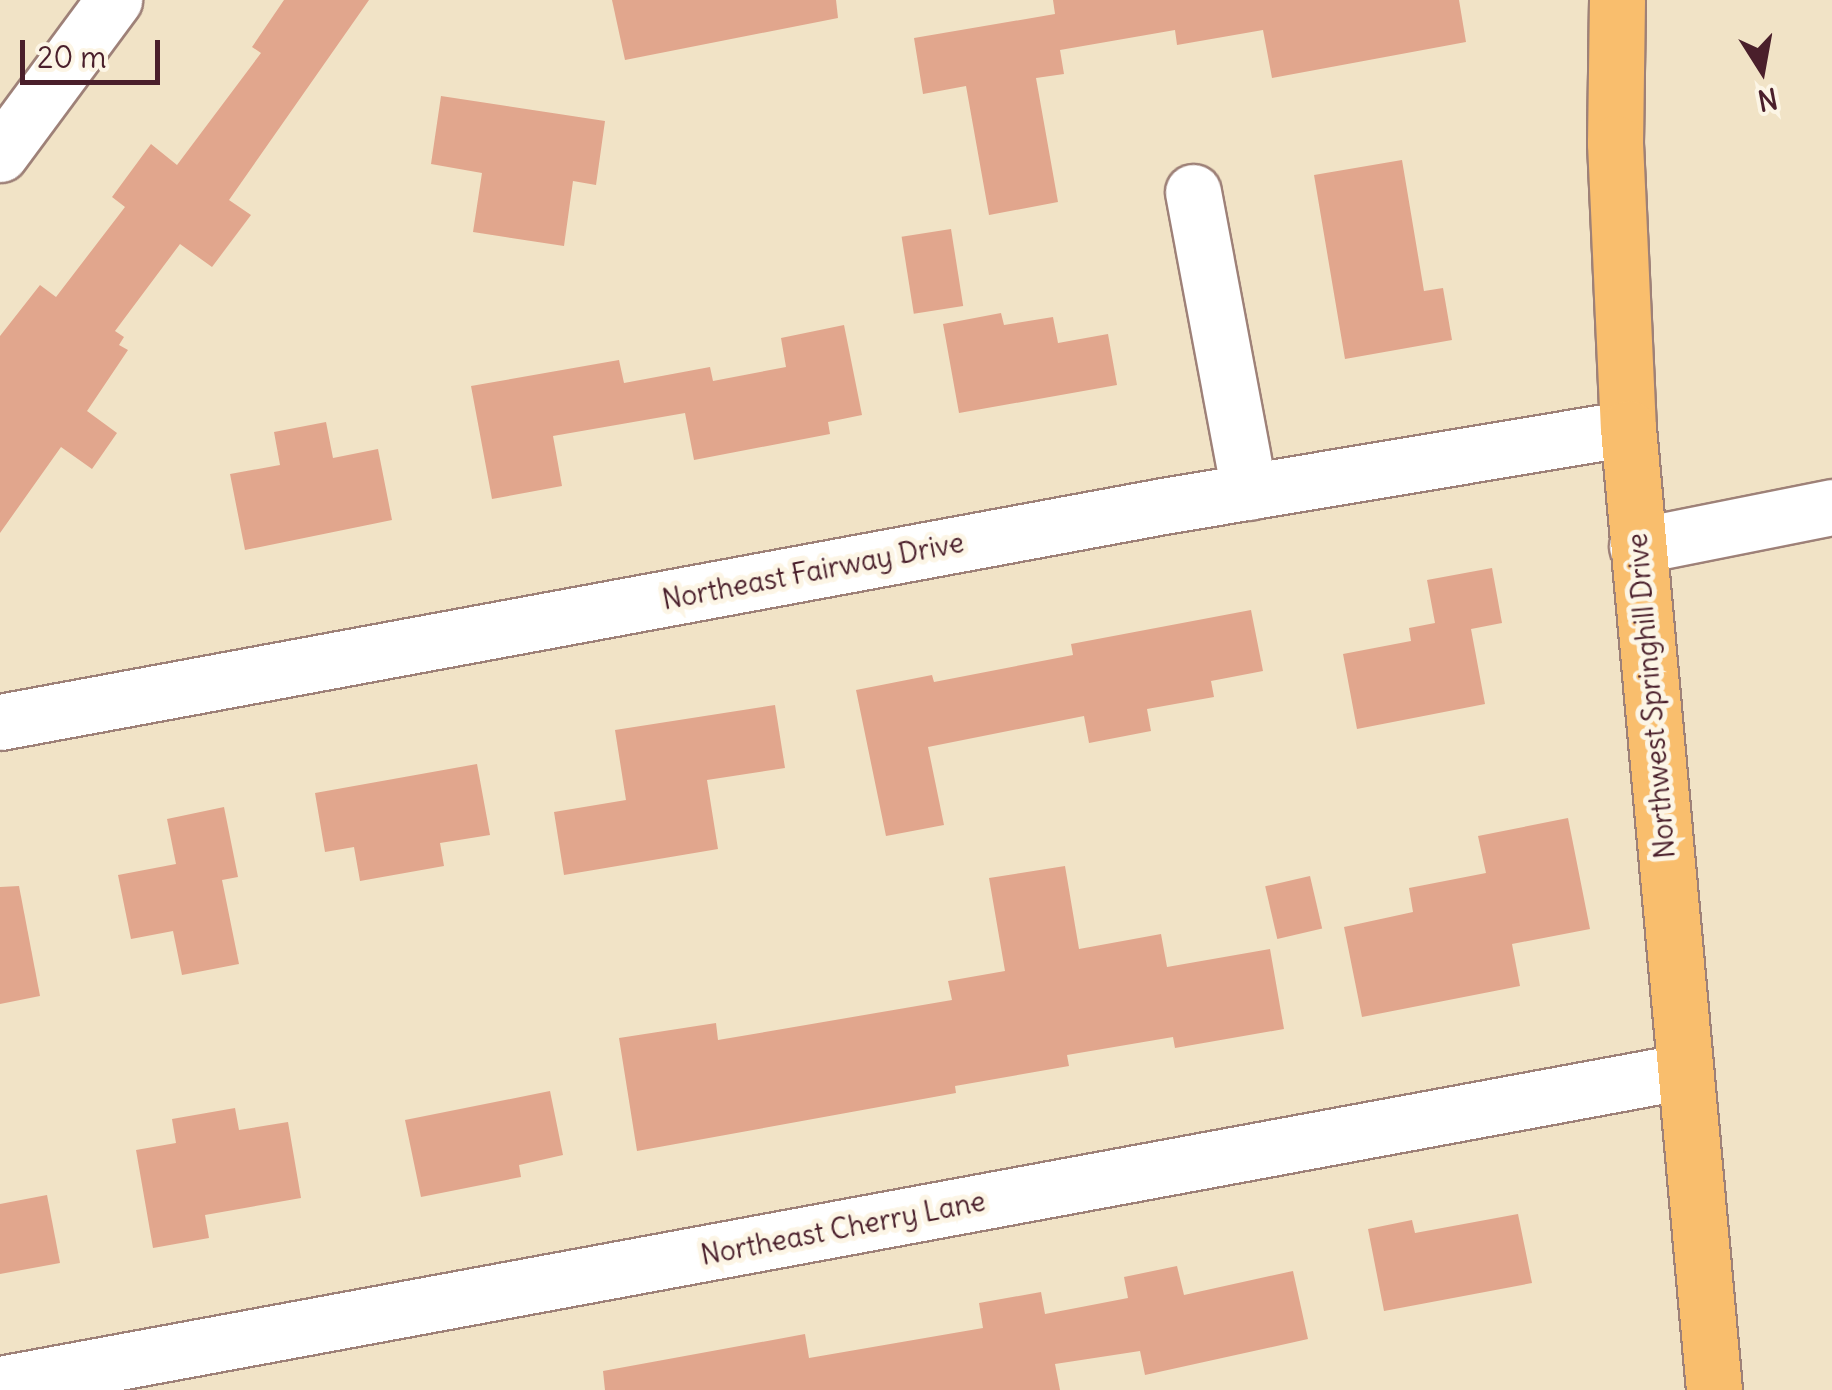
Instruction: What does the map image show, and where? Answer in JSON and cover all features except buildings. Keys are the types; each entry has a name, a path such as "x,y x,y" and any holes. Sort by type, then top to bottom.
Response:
{"main road":[{"name":"Northwest Springhill Drive","path":"1617,0 1616,143 1628,428 1714,1390"}],"street":[{"path":"0,154 114,0"},
{"path":"1193,192 1249,492"},
{"name":"Northeast Fairway Drive","path":"0,722 1249,492 1628,428"},
{"path":"1637,546 1832,507"},
{"name":"Northeast Cherry Lane","path":"0,1384 1685,1071"}]}
